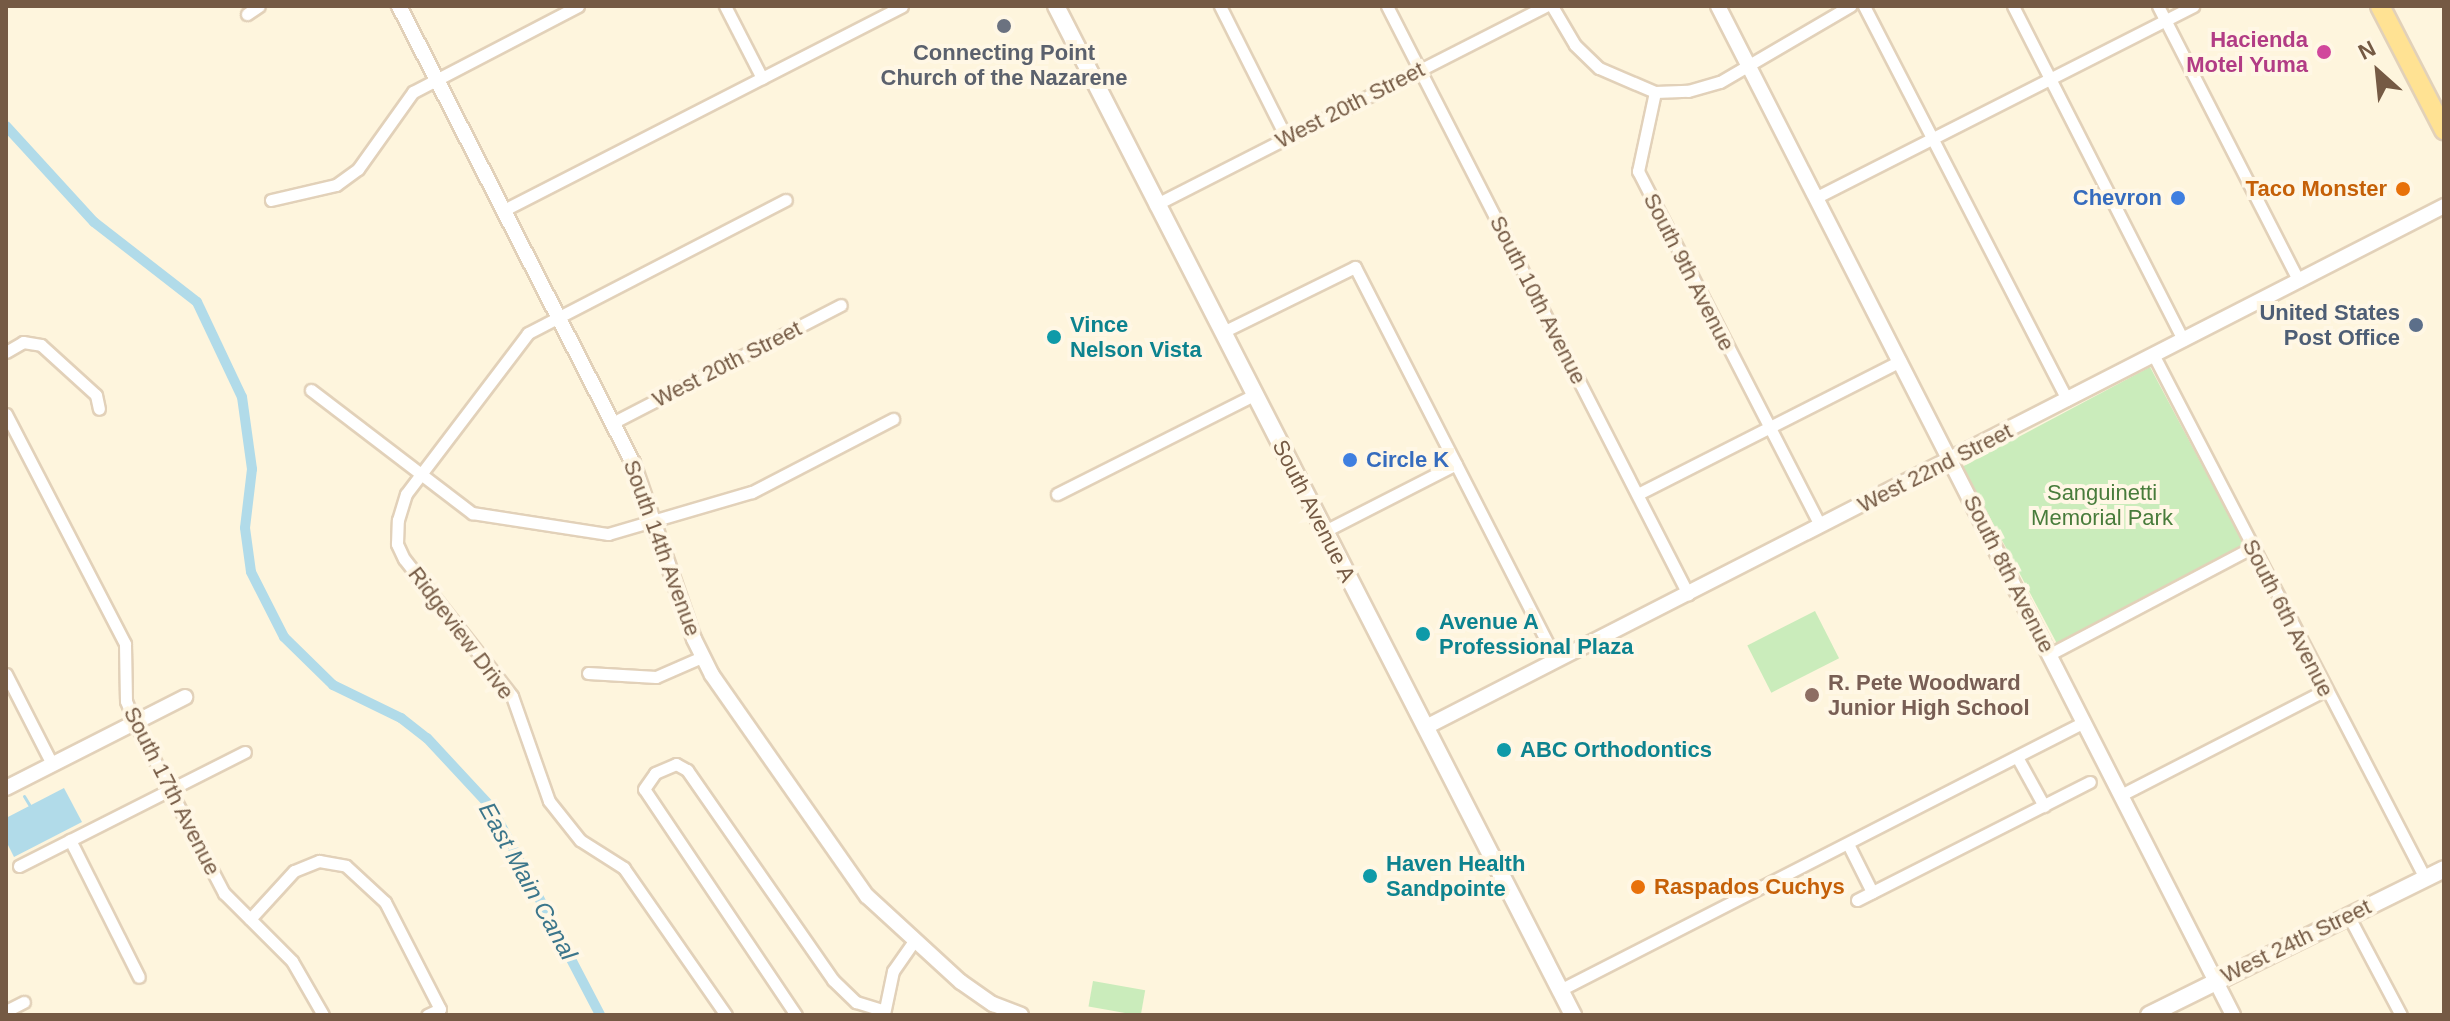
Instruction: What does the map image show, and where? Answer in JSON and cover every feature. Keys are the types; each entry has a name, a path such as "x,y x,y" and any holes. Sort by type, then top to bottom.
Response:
{"main road":[{"name":"South Avenue A","path":"1056,6 1155,205 1573,1015"},
{"path":"2380,6 2444,130"},
{"name":"West 24th Street","path":"2149,1015 2444,869"}],"street":[{"path":"247,14 259,6"},
{"name":"South 14th Avenue","path":"399,6 614,422 654,521 702,657 848,874 914,941 981,997 1021,1015"},
{"path":"271,200 319,192 358,169 405,101 436,78 578,6"},
{"path":"725,6 762,78"},
{"path":"504,210 902,6"},
{"path":"1220,6 1286,137"},
{"name":"South 10th Avenue","path":"1387,6 1688,594"},
{"name":"West 20th Street","path":"1155,205 1545,6"},
{"path":"1552,6 1575,45 1599,68 1655,92 1688,91 1720,82 1746,61 1827,11 1850,6"},
{"name":"South 8th Avenue","path":"1718,6 2233,1015"},
{"path":"1864,6 2067,400"},
{"path":"2013,6 2183,340"},
{"path":"2158,6 2299,281"},
{"path":"1817,197 2193,6"},
{"name":"South 9th Avenue","path":"1655,92 1638,171 1820,525"},
{"name":"Ridgeview Drive","path":"726,1015 624,868 580,840 549,801 512,696 404,559 397,544 398,520 406,494 513,346 558,315 786,200"},
{"name":"West 22nd Street","path":"1426,727 2444,206"},
{"path":"1223,332 1355,267 1556,660"},
{"name":"West 20th Street","path":"614,422 841,305"},
{"path":"6,352 23,342 41,345 96,395 99,409"},
{"name":"South 6th Avenue","path":"2154,356 2425,878"},
{"path":"1638,494 1900,361"},
{"path":"311,390 472,513 608,534 752,492 893,419"},
{"path":"1057,494 1254,395"},
{"name":"South 17th Avenue","path":"6,414 125,644 126,701 224,893 292,961 323,1015"},
{"path":"1325,531 1456,464"},
{"path":"2050,654 2253,547"},
{"path":"588,673 656,677 702,657"},
{"path":"6,674 11,696 52,764"},
{"path":"2121,795 2325,690"},
{"path":"6,788 185,697"},
{"path":"1560,990 2084,722"},
{"path":"19,866 245,752"},
{"path":"2017,757 2044,806"},
{"path":"796,1015 644,789 655,773 676,764 687,770 833,980 856,1002 883,1012 893,971 914,941"},
{"path":"1857,900 2090,782"},
{"path":"70,840 139,977"},
{"path":"1848,844 1872,892"},
{"path":"250,919 294,871 319,861 346,866 385,902 440,1009 427,1015"},
{"path":"2348,915 2401,1015"},
{"path":"6,1011 24,1002"}],"green space":[{"name":"Sanguinetti Memorial Park","path":"2150,367 2244,544 2057,644 1963,467"},
{"path":"1815,611 1839,658 1771,693 1747,646"},
{"path":"1093,981 1145,990 1141,1015 1088,1007"}],"water":[{"path":"64,788 82,822 14,857 6,841 6,818"}],"waterway":[{"name":"East Main Canal","path":"6,126 94,222 197,302 242,397 252,469 245,528 251,572 284,637 333,685 401,718 427,738 492,808 600,1015"},
{"path":"24,796 30,806"}],"place":[{"name":"Connecting Point Church of the Nazarene","path":"1004,26"},
{"name":"Hacienda Motel Yuma","path":"2324,52"},
{"name":"Taco Monster","path":"2403,189"},
{"name":"Chevron","path":"2178,198"},
{"name":"United States Post Office","path":"2416,325"},
{"name":"Vince Nelson Vista","path":"1054,337"},
{"name":"Circle K","path":"1350,460"},
{"name":"Avenue A Professional Plaza","path":"1423,634"},
{"name":"R. Pete Woodward Junior High School","path":"1812,695"},
{"name":"ABC Orthodontics","path":"1504,750"},
{"name":"Haven Health Sandpointe","path":"1370,876"},
{"name":"Raspados Cuchys","path":"1638,887"}]}
